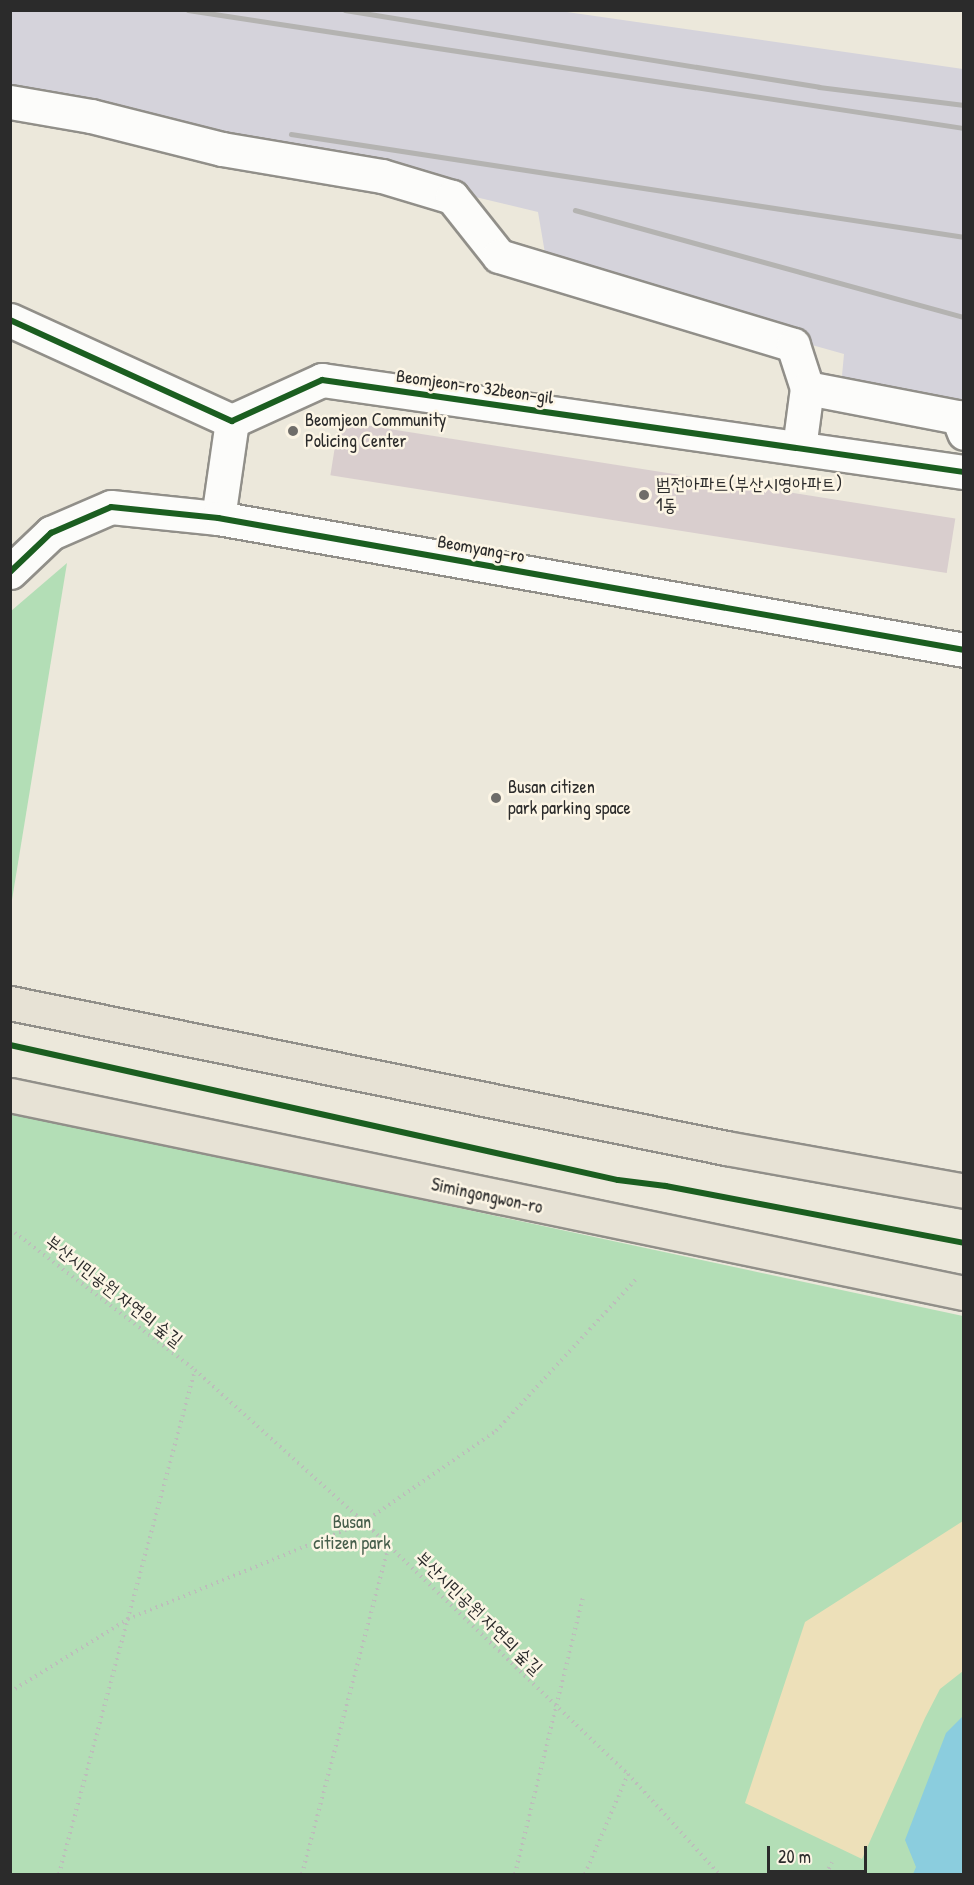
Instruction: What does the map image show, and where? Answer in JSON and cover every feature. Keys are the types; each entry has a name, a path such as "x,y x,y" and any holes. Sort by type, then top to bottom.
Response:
{"main road":[{"path":"10,1003 726,1148 963,1191"},
{"name":"Simingongwon-ro","path":"10,1095 963,1293"}],"street":[{"path":"10,102 91,116 222,149 382,176 452,197 499,256 793,345 807,388 799,448"},
{"path":"10,320 232,421 218,518"},
{"name":"Beomjeon-ro 32beon-gil","path":"232,421 322,380 963,472"},
{"path":"807,388 958,417 963,433"},
{"name":"Beomyang-ro","path":"10,572 51,533 111,507 218,518 963,650"}],"path":[{"path":"10,1692 128,1619 364,1522 496,1431 638,1277"},
{"path":"59,1875 195,1370"},
{"path":"302,1875 388,1545"},
{"path":"515,1875 584,1597"},
{"path":"585,1875 628,1774"},
{"path":"826,1875 832,1862"}],"shaded area":[{"path":"553,10 963,69 963,417 840,397 844,354 548,271 538,212 274,149 11,99 10,11"}],"green space":[{"path":"67,563 11,906 11,611"},
{"name":"Busan citizen park","path":"10,1112 963,1316 963,1874 11,1874"}],"sand":[{"path":"963,1521 963,1671 940,1689 862,1859 745,1803 805,1622"}],"water":[{"path":"963,1716 963,1874 913,1874 916,1867 905,1840 946,1733"}],"building":[{"name":"범전아파트(부산시영아파트) 1동","path":"339,421 955,519 947,573 330,475"}],"railway":[{"path":"188,10 964,128"},
{"path":"345,10 819,87 964,105"},
{"path":"291,134 964,237"},
{"path":"575,210 964,317"}],"cycle path":[{"path":"10,320 232,421 322,380 964,472"},
{"path":"10,572 51,533 111,507 218,518 964,650"},
{"path":"10,1045 618,1180 666,1186 964,1243"}],"place":[{"name":"Beomjeon Community Policing Center","path":"293,431"},
{"name":"범전아파트(부산시영아파트) 1동","path":"644,495"},
{"name":"Busan citizen park parking space","path":"496,798"}]}
